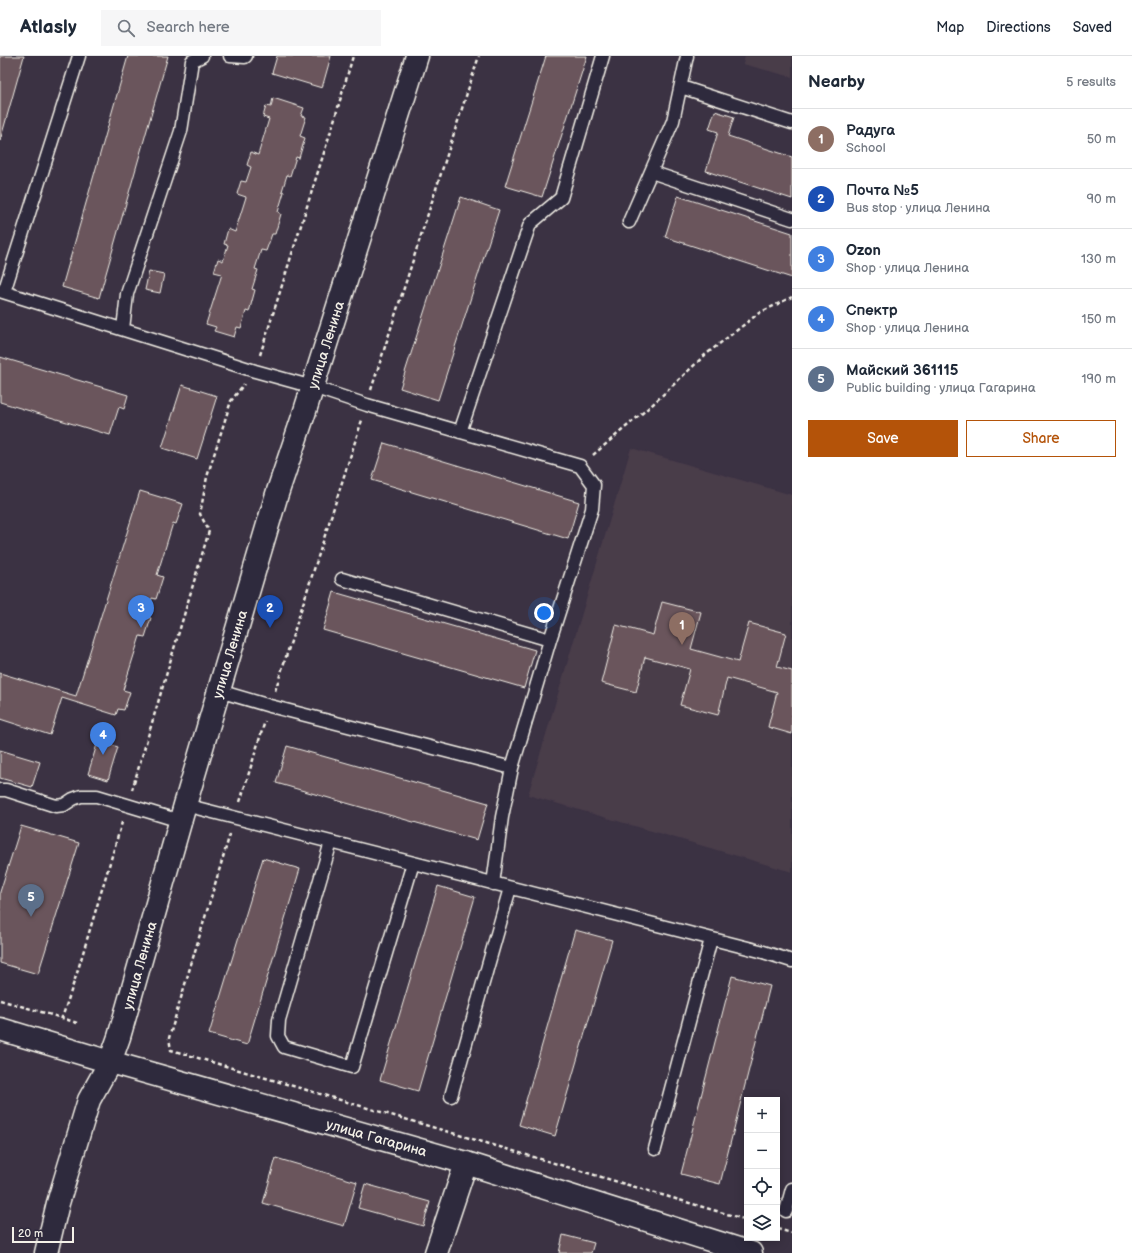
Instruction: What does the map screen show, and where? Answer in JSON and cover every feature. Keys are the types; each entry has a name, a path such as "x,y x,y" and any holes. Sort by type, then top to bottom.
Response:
{"street":[{"name":"улица Ленина","path":"46,1253 58,1203 89,1100 110,1062 119,1037 277,494 313,387 417,56"},
{"name":"улица Гагарина","path":"0,1029 466,1164 751,1253"},
{"path":"436,1253 466,1164"}],"lane":[{"path":"79,56 2,292 255,371 313,387 366,405 580,466 594,485 592,509 550,640 512,768 502,817 493,884"},
{"path":"122,330 126,294 182,131 192,61 202,56"},
{"path":"230,56 246,56"},
{"path":"460,432 530,224 561,198 604,56"},
{"path":"629,222 673,121 687,56"},
{"path":"681,87 792,123"},
{"path":"651,172 792,219"},
{"path":"342,579 550,640"},
{"path":"219,691 270,706 512,768"},
{"path":"0,790 6,790 56,806 64,805 81,796 97,796 127,805 183,813 235,817 760,951 792,961"},
{"path":"331,842 279,1020 278,1036 284,1047 352,1066 414,863"},
{"path":"451,1096 510,888"},
{"path":"655,1149 711,939"},
{"path":"786,1211 792,1189"}],"path":[{"path":"62,1018 77,973 209,531 200,514 207,477 231,401 255,371 353,56"},
{"path":"480,56 298,615 235,817 169,1038 171,1050 744,1219"},
{"path":"580,466 653,404 711,350 759,313 792,297"},
{"path":"0,1000 77,1023"},
{"path":"780,1230 792,1234"}],"shaded area":[{"path":"745,56 792,56 792,77 743,64"},
{"path":"631,448 792,495 792,872 528,795"}],"building":[{"path":"0,56 24,56 0,141"},
{"path":"128,56 168,56 99,298 62,287"},
{"path":"277,56 331,56 322,88 272,73"},
{"path":"546,56 587,56 542,197 505,186"},
{"path":"273,98 304,108 301,116 306,117 300,136 305,138 299,158 296,157 290,176 287,175 282,191 284,192 278,212 281,214 275,234 272,234 266,251 261,250 255,269 258,270 252,289 255,290 249,312 246,311 241,328 237,327 234,337 214,331 216,327 206,324 222,274 214,272 218,259 223,261 228,245 224,244 228,229 235,232 246,197 237,194 241,181 246,182 251,167 247,165 251,152 258,155 269,119 263,117 266,106 271,107"},
{"path":"715,111 734,117 728,136 792,157 792,199 706,171 718,132 709,129"},
{"path":"678,196 792,233 792,278 665,237"},
{"path":"461,197 499,210 438,400 400,388"},
{"path":"149,271 164,274 160,293 145,290"},
{"path":"0,357 128,395 124,409 119,407 110,435 0,402"},
{"path":"182,385 217,396 197,459 162,448"},
{"path":"384,443 579,502 568,539 372,480"},
{"path":"140,491 183,504 176,524 173,523 157,575 163,577 156,599 152,598 146,616 151,618 145,637 140,636 123,690 130,692 124,710 118,709 116,715 62,698 50,735 0,719 0,673 76,696"},
{"path":"334,592 535,650 524,688 323,630"},
{"path":"662,602 701,612 691,649 738,662 749,623 786,633 777,667 792,671 792,734 768,727 777,692 727,678 718,715 680,705 690,669 645,657 636,692 601,683 616,625 653,635"},
{"path":"98,741 118,747 108,780 88,774"},
{"path":"287,746 488,803 477,840 276,783"},
{"path":"0,750 40,762 32,787 0,778"},
{"path":"21,826 79,843 38,974 0,963 0,892"},
{"path":"263,858 300,869 247,1045 209,1034"},
{"path":"438,886 475,897 418,1091 380,1080"},
{"path":"575,930 612,940 555,1136 519,1125"},
{"path":"732,976 770,986 720,1184 681,1174"},
{"path":"276,1158 357,1182 344,1226 263,1203"},
{"path":"365,1184 430,1202 423,1226 358,1208"},
{"path":"563,1235 594,1243 591,1253 559,1253"}],"place":[{"name":"Ozon","path":"141,628"},
{"name":"Почта №5","path":"270,628"},
{"name":"Радуга","path":"682,645"},
{"name":"Спектр","path":"103,755"},
{"name":"Майский 361115","path":"31,917"}]}
